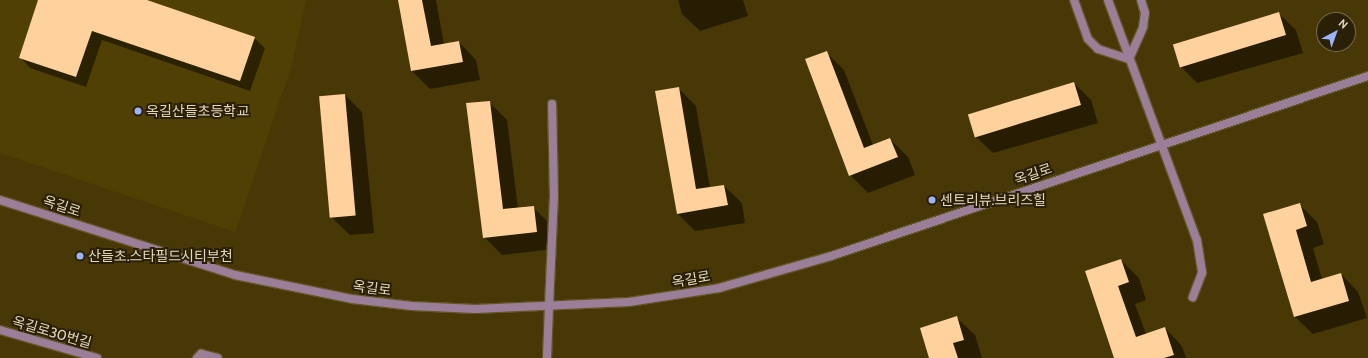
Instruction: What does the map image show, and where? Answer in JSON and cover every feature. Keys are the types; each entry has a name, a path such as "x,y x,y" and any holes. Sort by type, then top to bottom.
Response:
{"street":[{"path":"1074,0 1088,39 1098,49 1129,59"},
{"path":"1108,0 1201,255 1202,273 1193,297"},
{"path":"1129,59 1143,28 1145,13 1141,0"},
{"name":"옥길로","path":"0,200 234,275 288,287 412,306 475,309 629,302 718,288 831,256 1368,76"},
{"path":"547,358 554,196 552,104"},
{"name":"옥길로30번길","path":"0,330 97,358"},
{"path":"197,358 201,354 218,358"}],"shaded area":[{"name":"옥길산들초등학교","path":"0,0 306,0 291,68 235,232 0,153"}],"building":[{"path":"38,0 147,0 255,37 240,81 92,31 76,77 19,58"},
{"path":"398,0 422,0 431,46 459,41 463,62 411,71"},
{"path":"1279,12 1286,35 1180,67 1173,44"},
{"path":"827,51 864,148 890,138 898,157 849,176 805,59"},
{"path":"1074,82 1081,105 975,137 968,114"},
{"path":"679,87 696,189 724,185 728,205 677,214 655,91"},
{"path":"345,94 356,216 330,218 319,96"},
{"path":"490,101 503,209 534,206 537,232 483,238 466,103"},
{"path":"1300,203 1307,226 1296,230 1311,282 1341,273 1349,301 1294,317 1263,214"},
{"path":"1121,259 1129,282 1118,286 1136,337 1165,327 1174,355 1164,358 1114,358 1085,271"},
{"path":"957,316 964,340 953,343 958,358 929,358 920,328"}],"place":[{"name":"옥길산들초등학교","path":"138,111"},
{"name":"센트리뷰.브리즈힐","path":"932,200"},
{"name":"산들초.스타필드시티부천","path":"80,256"}]}
